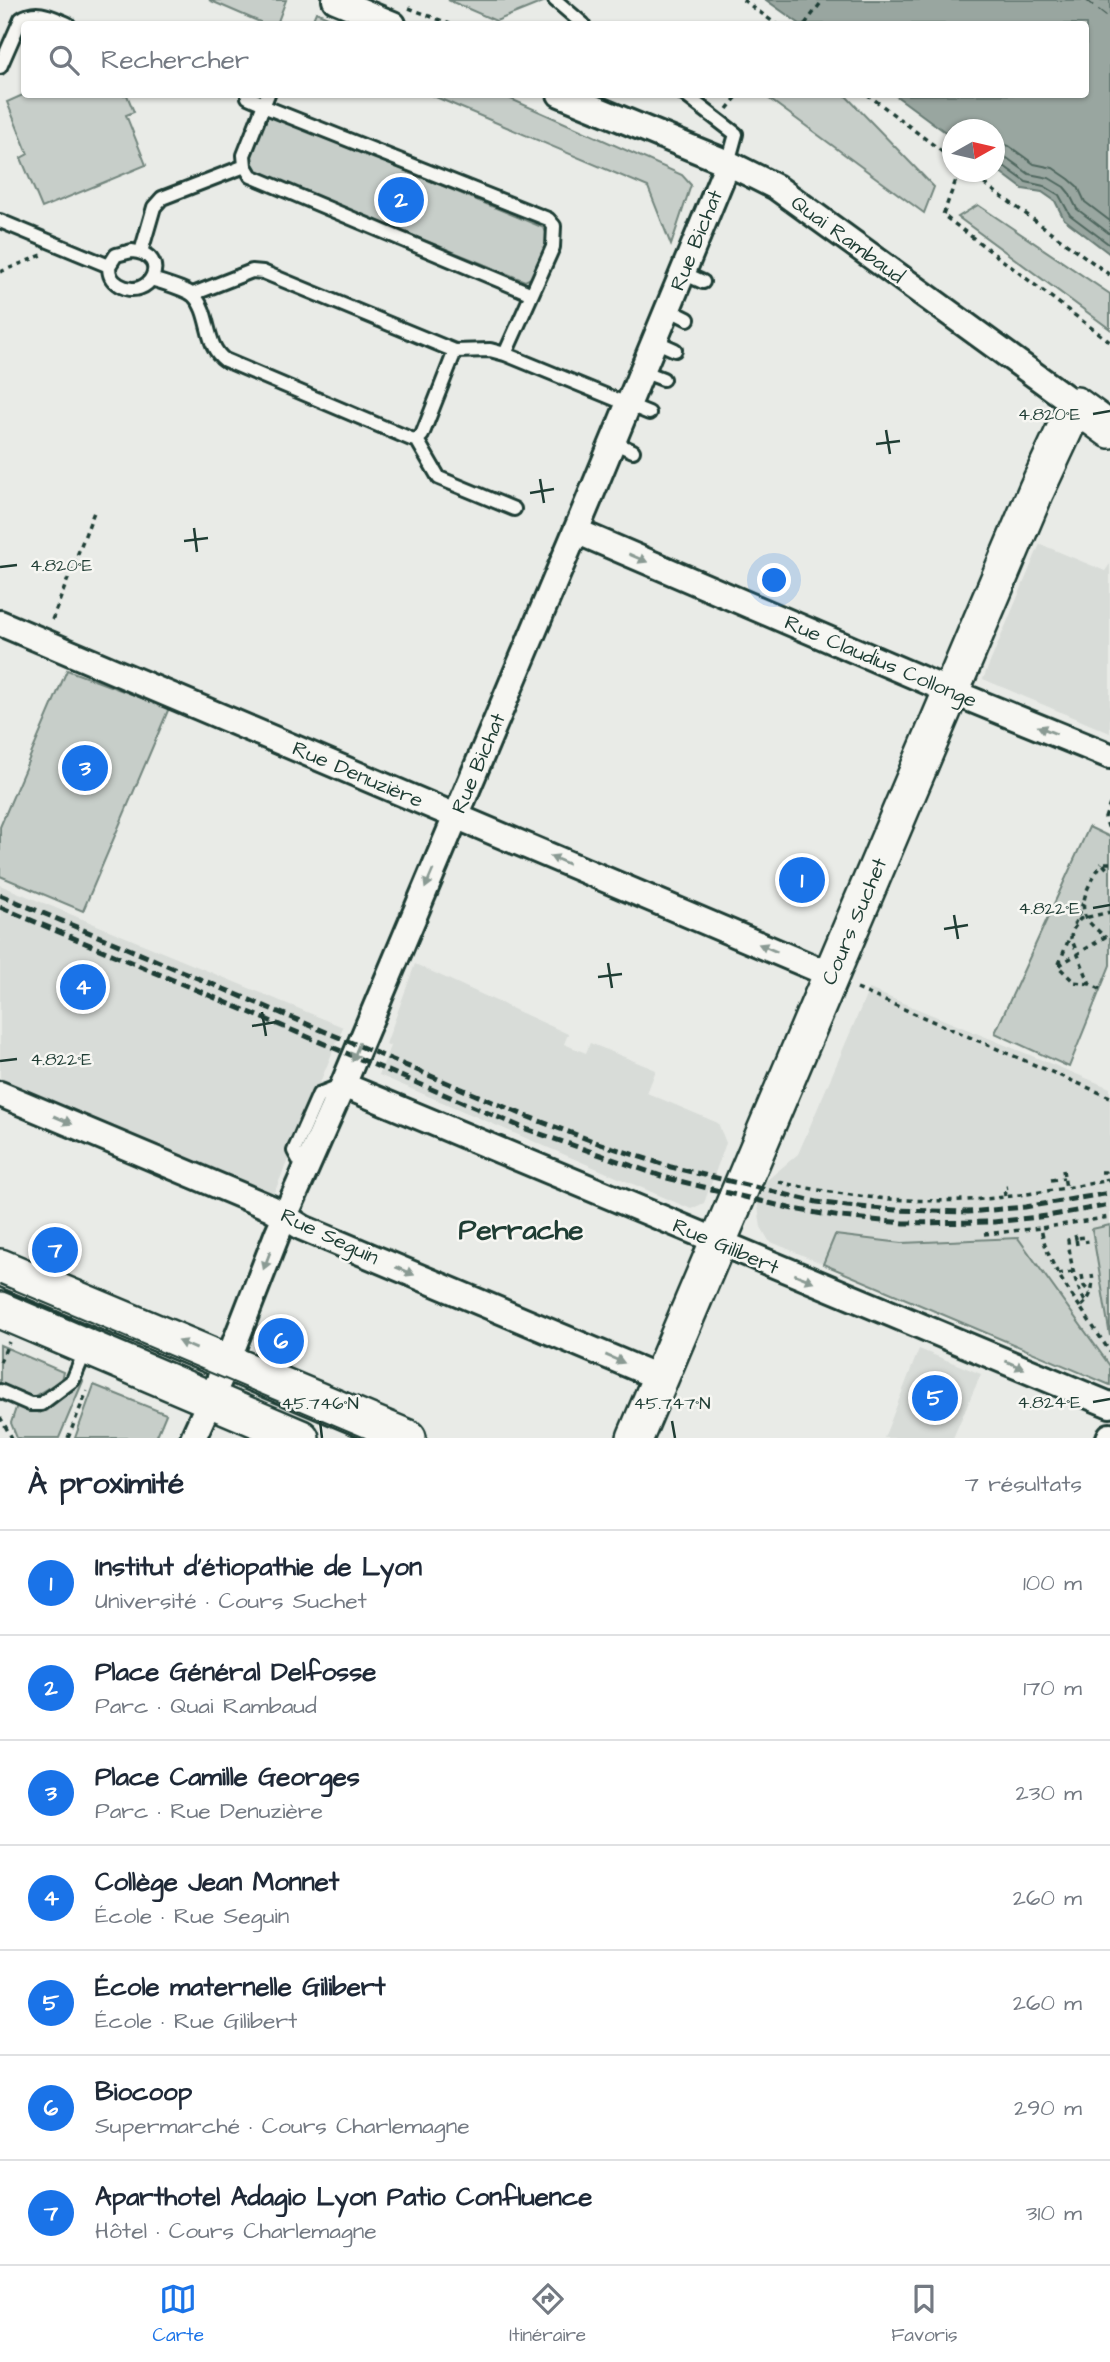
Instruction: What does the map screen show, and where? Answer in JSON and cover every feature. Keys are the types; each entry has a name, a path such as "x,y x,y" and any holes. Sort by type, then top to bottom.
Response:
{"street":[{"path":"335,0 398,15"},
{"name":"Quai Rambaud","path":"570,98 728,163 776,187 1110,430"},
{"name":"Rue Bichat","path":"193,1438 228,1363 285,1216 343,1085 576,531 623,447 639,409 693,277 728,163"},
{"name":"Cours Suchet","path":"635,1438 719,1243 844,982 951,691 1036,491 1076,405"},
{"name":"Rue Claudius Collonge","path":"576,531 1110,756"},
{"name":"Rue Denuzière","path":"0,623 844,982"},
{"name":"Rue Gilibert","path":"343,1085 1110,1405"},
{"name":"Rue Seguin","path":"0,1094 261,1203 303,1228 660,1378"},
{"path":"0,1267 408,1438"},
{"path":"5,1325 87,1346 301,1438"}],"lane":[{"path":"555,0 580,21"},
{"path":"0,67 21,19 27,15 43,14 60,21"},
{"path":"689,98 736,134 728,163"},
{"path":"505,354 532,294 553,247 554,226 548,219 265,102 244,155 245,166 251,176 532,294"},
{"path":"141,252 154,206 162,198 245,166"},
{"path":"0,221 109,266"},
{"path":"121,252 141,252 154,264 152,279 138,288 123,287 111,277 109,266 121,252"},
{"path":"193,294 252,271 263,272 455,351 490,349 639,409"},
{"path":"152,279 193,294 200,306 215,350 225,360 417,440"},
{"path":"417,440 422,435 455,351"},
{"path":"417,440 437,484 514,509"},
{"path":"0,1391 30,1404 41,1404 73,1380 87,1346"}],"path":[{"path":"743,0 772,21"},
{"path":"807,21 823,0"},
{"path":"398,15 433,21"},
{"path":"872,98 942,152"},
{"path":"955,182 943,215 1110,342"},
{"path":"982,182 1110,275"},
{"path":"0,272 64,247"},
{"path":"43,641 94,512"},
{"path":"1110,804 1105,818 1110,832"},
{"path":"1102,863 1110,863"},
{"path":"1102,863 1110,872"},
{"path":"1058,966 1105,937 1086,918 1087,887 1102,863"},
{"path":"1058,966 1086,895"},
{"path":"1090,984 1072,938 1072,931 1080,919 1110,912"},
{"path":"1058,966 1074,982 1090,984 1100,989"},
{"path":"844,982 1110,1097"},
{"path":"1063,1170 1066,1188"},
{"path":"779,1182 821,1191 894,1199 967,1200 1108,1181 1105,1171 1101,1172"},
{"path":"1051,1180 1064,1178"},
{"path":"1005,1196 1004,1188 1008,1187"},
{"path":"984,1234 1110,1217"},
{"path":"1041,1228 1045,1247 1057,1274 1110,1352"},
{"path":"1075,1237 1077,1245"},
{"path":"1086,1303 1077,1288 1068,1240 1086,1237 1087,1243"},
{"path":"1057,1274 1073,1272"},
{"path":"1080,1307 1086,1303 1094,1284 1092,1274"},
{"path":"1082,1275 1084,1286 1090,1293"},
{"path":"0,1362 5,1325"},
{"path":"68,1438 88,1388"},
{"path":"0,1418 12,1438"}],"shaded area":[{"path":"209,0 286,0 278,21 258,21"},
{"path":"448,0 548,0 496,21"},
{"path":"316,12 337,21 312,21"},
{"path":"21,96 21,98 128,98 134,112 126,115 146,165 42,208 21,158 28,154 7,102"},
{"path":"438,98 509,98 682,175 691,185 671,245 648,187"},
{"path":"768,98 848,98 934,187 924,213"},
{"path":"274,116 544,228 546,246 531,278 525,281 252,169 250,160 266,117"},
{"path":"978,205 1110,294 1110,329 958,217"},
{"path":"1040,544 1105,571 1110,564 1110,733 983,679"},
{"path":"67,670 169,708 83,911 0,876 0,827"},
{"path":"1089,827 1110,837 1110,965 1069,1067 995,1033"},
{"path":"0,885 343,1027 275,1191 269,1193 0,1079"},
{"path":"415,964 568,1034 564,1044 586,1053 590,1043 656,1070 647,1093 718,1123 726,1143 704,1203 691,1209 379,1075 390,1046 386,1044"},
{"path":"869,989 1110,1088 1110,1385 769,1241 761,1227 757,1199 759,1187 798,1154"},
{"path":"1110,1225 1110,1336 1092,1229"},
{"path":"835,1235 902,1243 1018,1238 1110,1366 1110,1385 823,1264"},
{"path":"0,1345 63,1372 61,1380 33,1397 0,1383"},
{"path":"919,1349 981,1374 953,1438 884,1438"},
{"path":"79,1378 83,1381 59,1438 17,1438 11,1423 17,1405 40,1413 75,1386"},
{"path":"94,1385 166,1414 156,1438 75,1438"}],"water":[{"path":"766,0 1110,0 1110,254 1064,219 1055,201 1042,192 1023,189 1005,176 1005,119 942,119 942,130 899,98 1089,98 1089,21 796,21"}],"ferry route":[{"path":"1086,0 1110,19"}],"tram line":[{"path":"0,1284 365,1438"}],"railway":[{"path":"0,895 526,1116 671,1167 817,1202 896,1210 968,1212 1025,1207 1110,1193"},
{"path":"0,907 526,1129 667,1178 793,1209 904,1223 994,1222 1110,1205"}],"place":[{"name":"Place Général Delfosse","path":"401,200"},
{"name":"Place Camille Georges","path":"85,768"},
{"name":"Institut d'étiopathie de Lyon","path":"802,880"},
{"name":"Collège Jean Monnet","path":"83,987"},
{"name":"Aparthotel Adagio Lyon Patio Confluence","path":"55,1250"},
{"name":"Biocoop","path":"281,1341"},
{"name":"École maternelle Gilibert","path":"935,1398"}],"district":[{"name":"Perrache","path":"521,1229"}]}
